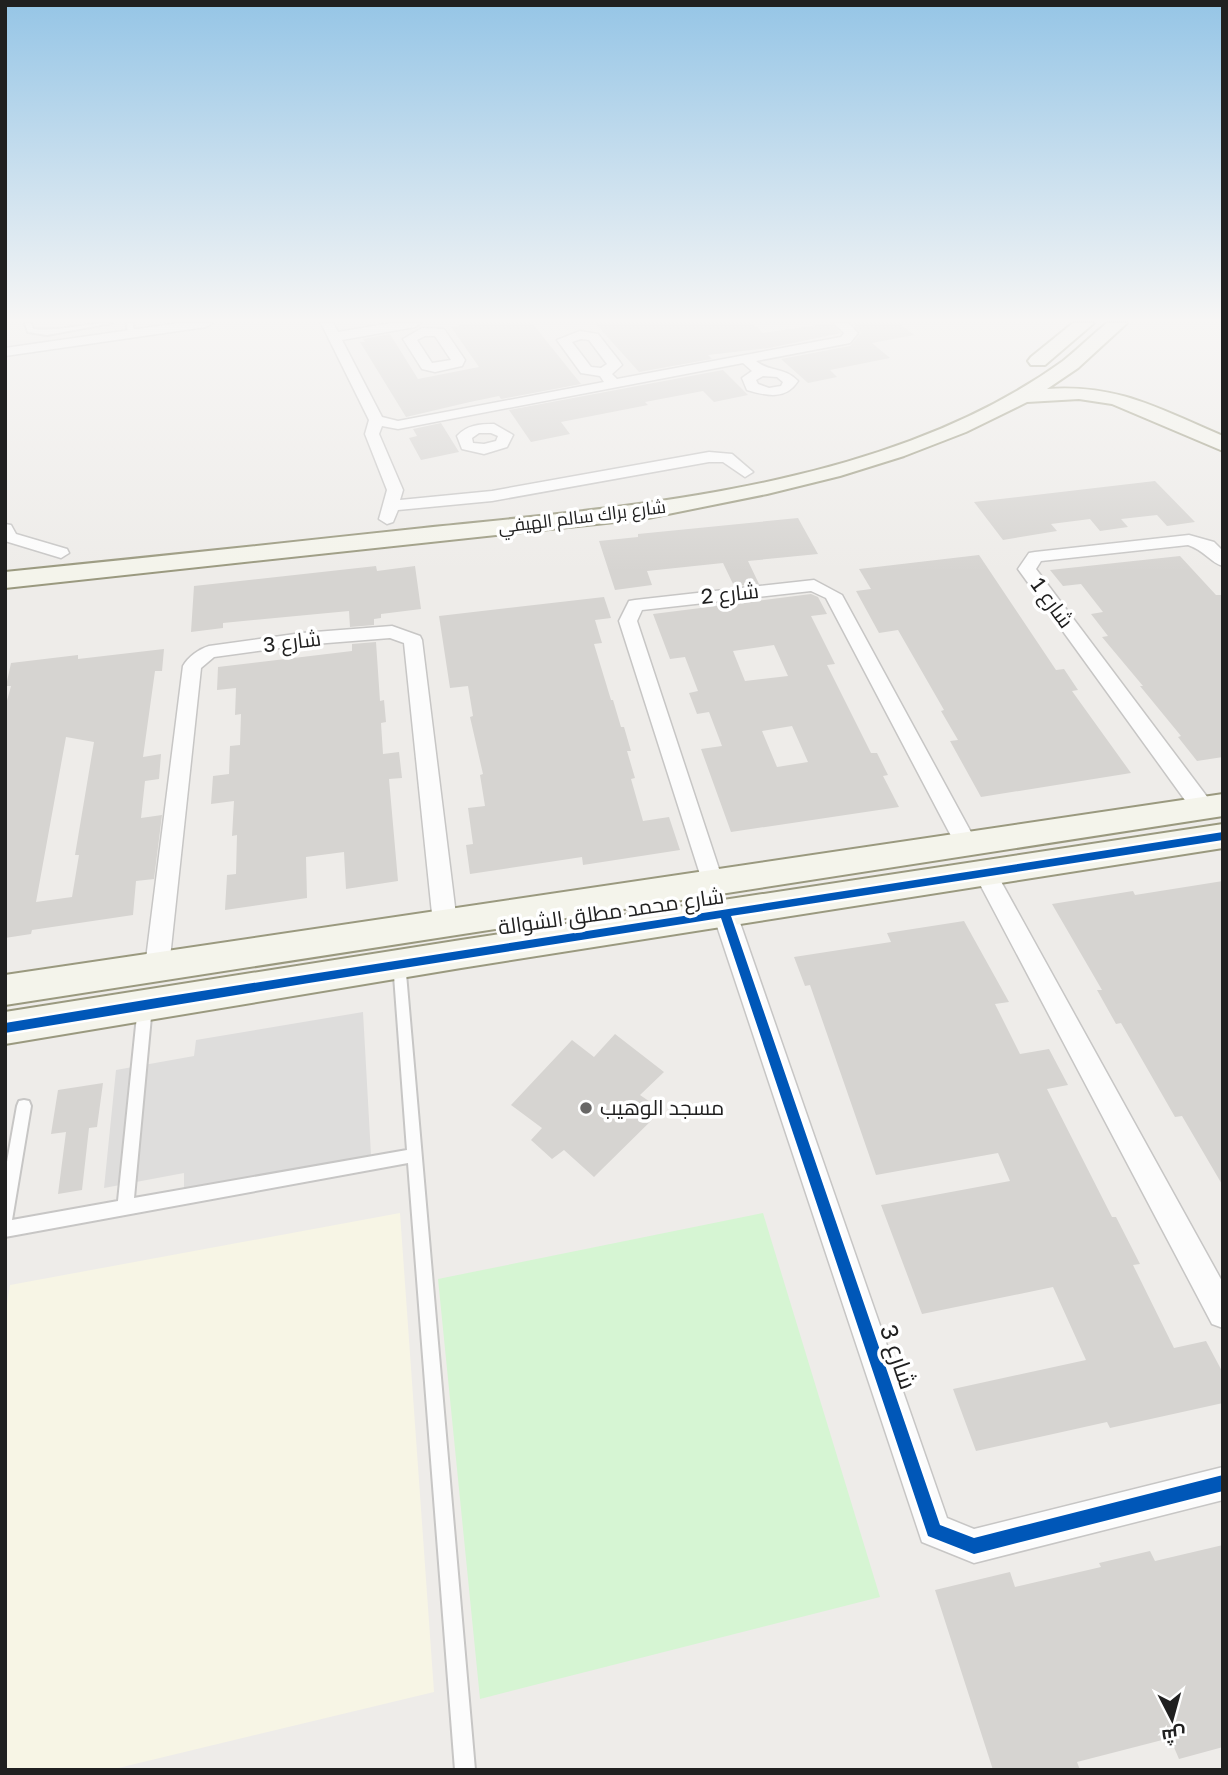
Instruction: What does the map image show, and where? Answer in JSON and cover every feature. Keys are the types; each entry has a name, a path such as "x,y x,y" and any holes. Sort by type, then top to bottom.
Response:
{"main road":[{"name":"شارع براك سالم الهيفي","path":"502,517 549,495 677,486 745,472 861,442 954,406"},
{"name":"شارع براك سالم الهيفي","path":"5,559 387,521 642,512 732,496 819,475 950,431 1001,406"},
{"path":"1131,406 1223,444"},
{"path":"1180,406 1223,430"},
{"name":"شارع براك سالم الهيفي","path":"5,580 387,521"},
{"name":"شارع محمد مطلق الشوالة","path":"5,1028 399,962 719,899 976,859 1213,806"},
{"name":"شارع محمد مطلق الشوالة","path":"976,859 1223,836"},
{"name":"شارع محمد مطلق الشوالة","path":"5,990 445,923 719,899"}],"street":[{"path":"369,406 376,420 372,434 395,490 387,521 492,496 549,495"},
{"path":"376,420 390,425 409,424 496,406"},
{"path":"466,413 475,429"},
{"path":"5,529 9,537 61,553"},
{"name":"شارع 1","path":"1213,806 1027,569 1035,557 1189,540 1208,546 1223,561"},
{"name":"شارع 2","path":"719,899 628,621 635,605 814,585 833,595 976,859"},
{"name":"شارع 3","path":"157,967 192,666 209,652 302,639 392,632 413,640 445,923"},
{"path":"976,859 1223,1313"},
{"name":"شارع 3","path":"719,899 934,1530 974,1546 1223,1483"}],"lane":[{"path":"399,962 465,1770"},
{"path":"125,1208 145,1004"},
{"path":"5,1219 24,1106"},
{"path":"5,1229 415,1155"}],"shaded area":[{"path":"363,1012 371,1155 184,1189 184,1173 104,1188 116,1070 194,1056 196,1040"},
{"path":"400,1213 434,1692 110,1770 5,1770 5,1316 10,1285"}],"green space":[{"path":"763,1213 880,1597 480,1699 438,1279"}],"building":[{"path":"399,406 454,406 406,417"},
{"path":"531,406 644,406 561,422 570,434 531,442 509,410"},
{"path":"441,423 459,452 421,460 409,438 417,436 413,429"},
{"path":"1155,481 1195,522 1167,526 1157,515 1121,519 1128,527 1100,531 1090,519 1051,524 1057,531 1003,540 974,502"},
{"path":"798,518 818,554 748,561 759,584 734,586 723,563 647,571 652,585 615,590 599,541 638,537 638,534"},
{"path":"979,555 1056,670 1064,669 1078,690 1072,691 1131,773 981,797 950,741 958,740 941,711 944,710 898,630 879,633 856,591 871,589 859,569"},
{"path":"1180,556 1216,595 1223,595 1223,757 1197,761 1178,737 1181,736 1140,686 1143,686 1102,637 1108,636 1091,614 1103,612 1081,584 1063,586 1050,570"},
{"path":"376,566 377,571 415,566 421,609 381,614 381,618 374,619 374,625 350,627 349,611 223,623 223,628 191,632 194,586"},
{"path":"811,594 818,597 827,614 811,616 835,664 827,665 871,753 877,753 888,775 883,776 899,807 731,832 701,749 722,746 709,712 697,714 689,693 698,691 685,657 670,659 653,614","holes":["774,645 788,676 745,681 733,651","792,726 808,762 777,767 762,731"]},
{"path":"604,597 611,618 595,620 602,643 594,644 611,700 621,727 624,727 631,751 627,751 635,778 631,779 643,821 669,817 680,850 583,865 582,857 470,874 466,845 473,844 468,808 485,806 480,775 483,774 470,717 473,716 468,686 450,688 439,616"},
{"path":"376,642 380,701 384,700 386,722 381,723 383,754 399,752 402,778 389,779 398,881 346,889 344,852 306,857 307,898 225,910 227,875 236,874 237,835 232,836 234,801 211,804 213,776 229,774 230,746 240,745 241,714 235,715 236,688 217,690 218,667 352,651 352,644"},
{"path":"164,649 162,671 155,671 143,757 161,754 159,779 145,781 141,818 162,815 154,879 136,881 133,915 32,930 31,934 5,938 5,708 11,686 6,686 11,663 78,655 78,659","holes":["66,737 94,742 75,855 79,855 72,897 36,902"]},
{"path":"1223,881 1223,1186 1182,1116 1175,1117 1121,1023 1116,1024 1097,990 1102,990 1052,904 1133,891 1135,895"},
{"path":"964,921 1009,1002 995,1004 1020,1054 1049,1049 1068,1085 1047,1089 1112,1217 1116,1217 1140,1264 1133,1265 1174,1348 1206,1341 1223,1373 1223,1403 1110,1428 1107,1422 976,1451 953,1389 1086,1360 1053,1287 922,1314 881,1205 1010,1181 998,1153 876,1175 810,985 805,986 794,957 891,942 887,933"},
{"name":"مسجد الوهيب","path":"615,1034 664,1072 640,1095 662,1110 594,1177 564,1150 552,1159 531,1140 542,1128 511,1105 572,1040 594,1057"},
{"path":"103,1083 97,1127 89,1128 82,1190 58,1194 66,1132 51,1134 58,1090"},
{"path":"1223,1545 1223,1747 1179,1759 1170,1738 1077,1762 1080,1770 993,1770 935,1590 1010,1572 1015,1587 1101,1567 1099,1563 1150,1551 1155,1561"}],"cycle path":[{"path":"5,1028 1223,836"},
{"path":"725,914 934,1530 974,1546 1223,1483"}],"place":[{"name":"مسجد الوهيب","path":"586,1108"}]}
